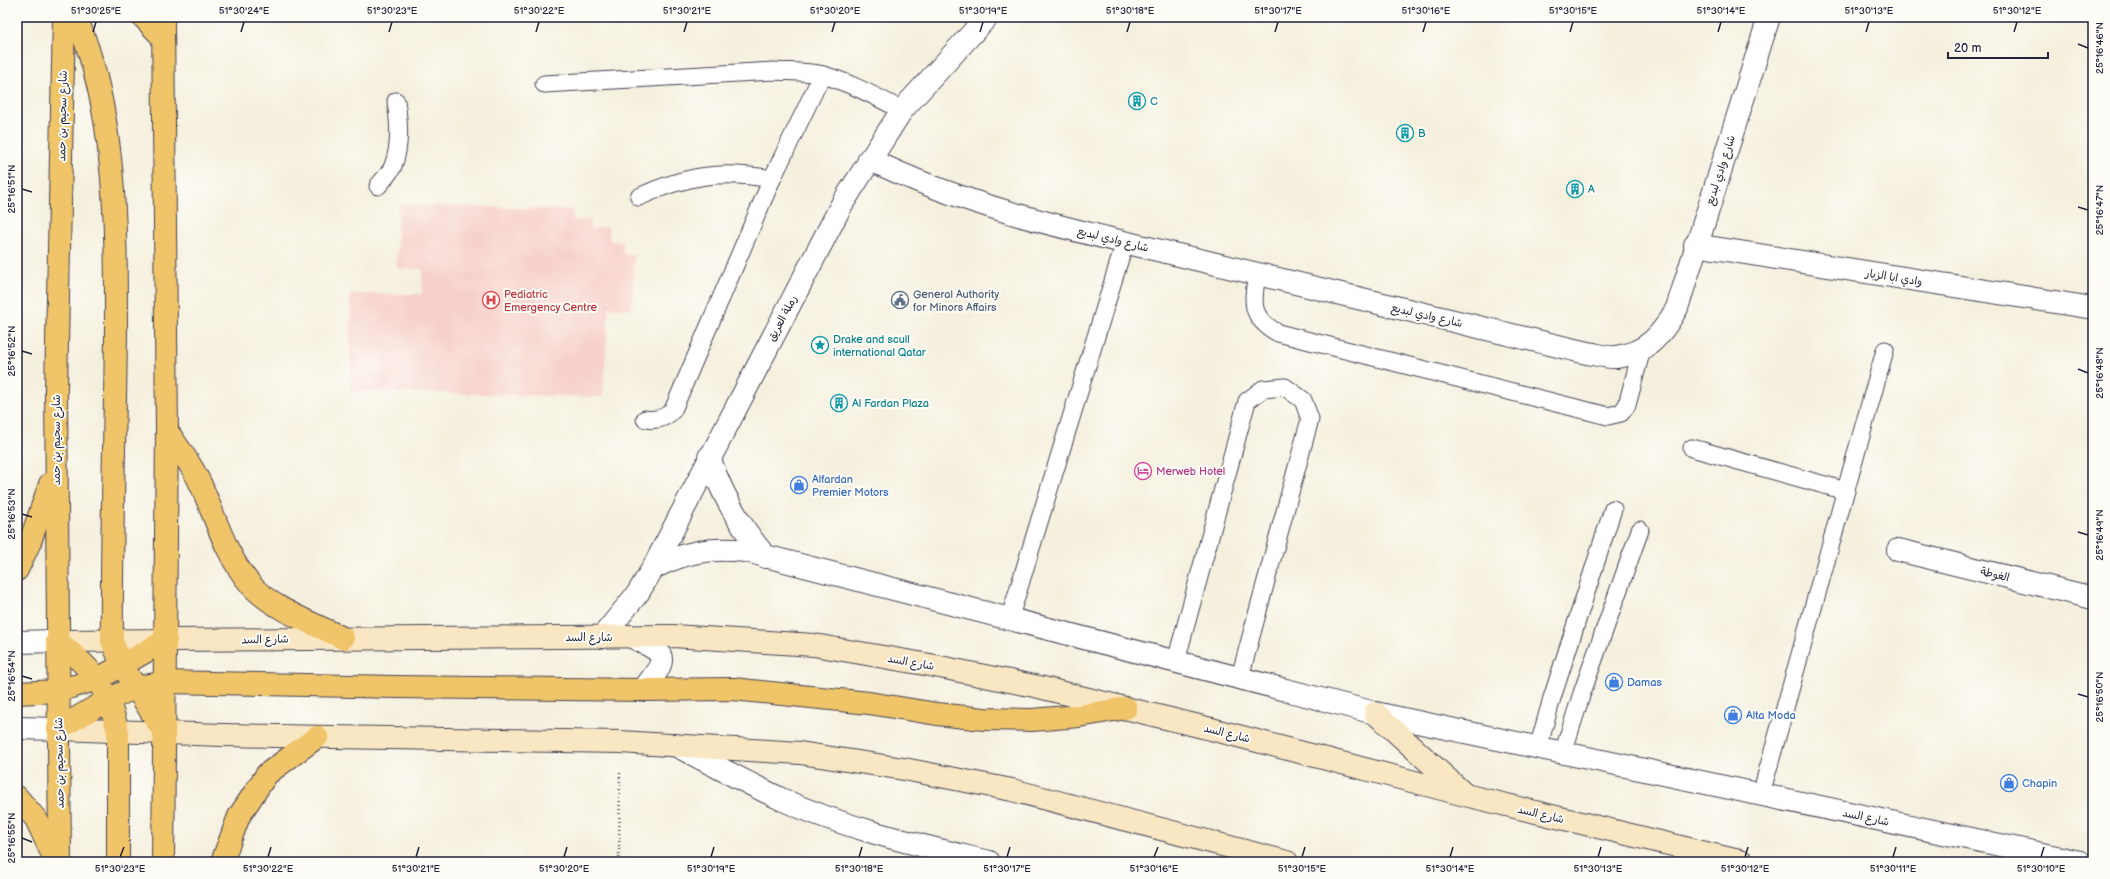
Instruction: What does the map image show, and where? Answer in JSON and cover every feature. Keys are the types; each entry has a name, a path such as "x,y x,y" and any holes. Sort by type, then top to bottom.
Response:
{"highway":[{"name":"شارع سحيم بن حمد","path":"60,862 56,390 64,17"},
{"path":"76,17 82,31 97,84 108,141 116,230 112,641 122,665 164,733"},
{"path":"143,17 163,27 167,431 163,862"},
{"path":"167,431 188,461 200,484 228,550 252,586 265,597 290,612 343,638"},
{"path":"17,570 41,513 56,462"},
{"path":"17,693 58,691 98,678 166,640"},
{"path":"57,641 80,660 98,678 109,699 118,732 118,862"},
{"path":"58,730 109,699 135,688 165,682 643,690 733,689 869,703 937,714 984,719 1040,719 1079,716 1126,708"},
{"path":"222,862 239,816 266,774 318,736"},
{"path":"17,797 36,819 56,862"}],"main road":[{"name":"شارع السد","path":"57,641 672,636 743,639 814,645 930,665 1039,687 1465,795 1743,862"},
{"path":"1375,713 1465,795"},
{"path":"58,730 620,742 800,752 904,768 1012,790 1287,862"}],"street":[{"name":"رملة العريق","path":"602,637 638,593 653,568 709,457 821,243 869,159 902,110 987,17"},
{"name":"شارع وادي لبديع","path":"869,159 900,174 950,194 1016,214 1257,274 1588,353 1615,357 1642,349 1664,332 1677,308 1695,246 1769,17"},
{"name":"وادي ابا الزبار","path":"1695,246 2093,308"},
{"path":"709,457 731,510 753,542 766,557"},
{"name":"شارع السد","path":"653,568 678,556 704,550 725,549 746,551 1009,620 1240,677 1375,713 2080,862"},
{"name":"الغوطة","path":"1898,550 2093,598"},
{"path":"630,636 652,646 659,652 662,661 660,669 643,690"},
{"path":"17,642 57,641"},
{"path":"17,728 58,730"},
{"path":"675,745 782,799 851,826 909,843 989,862"}],"lane":[{"path":"544,84 774,71 822,75 847,83 902,110"},
{"path":"645,420 660,419 668,416 672,410 772,179 822,75"},
{"path":"378,186 393,167 397,152 399,120 396,100"},
{"path":"640,197 664,186 690,178 718,174 745,174 772,179"},
{"path":"1009,620 1125,242"},
{"path":"1257,274 1252,300 1256,315 1265,326 1278,333 1608,416 1621,413 1627,405 1642,349"},
{"path":"1761,794 1885,350"},
{"path":"1176,661 1247,401 1263,389 1285,387 1303,400 1310,419 1240,677"},
{"path":"1692,448 1846,492"},
{"path":"1538,748 1613,509"},
{"path":"1563,753 1582,693 1640,530"}],"path":[{"path":"618,862 620,742"}],"shaded area":[{"name":"Pediatric Emergency Centre","path":"398,204 573,210 573,221 590,220 590,229 608,227 610,241 623,242 623,254 634,255 632,309 609,307 603,397 351,391 350,294 422,294 423,269 397,268"}],"place":[{"name":"C","path":"1137,101"},
{"name":"B","path":"1405,133"},
{"name":"A","path":"1575,189"},
{"name":"Pediatric Emergency Centre","path":"491,300"},
{"name":"General Authority for Minors Affairs","path":"900,300"},
{"name":"Drake and scull international Qatar","path":"820,345"},
{"name":"Al Fardan Plaza","path":"839,403"},
{"name":"Merweb Hotel","path":"1143,471"},
{"name":"Alfardan Premier Motors","path":"799,485"},
{"name":"Damas","path":"1614,682"},
{"name":"Alta Moda","path":"1733,715"},
{"name":"Chapin","path":"2009,783"}]}
